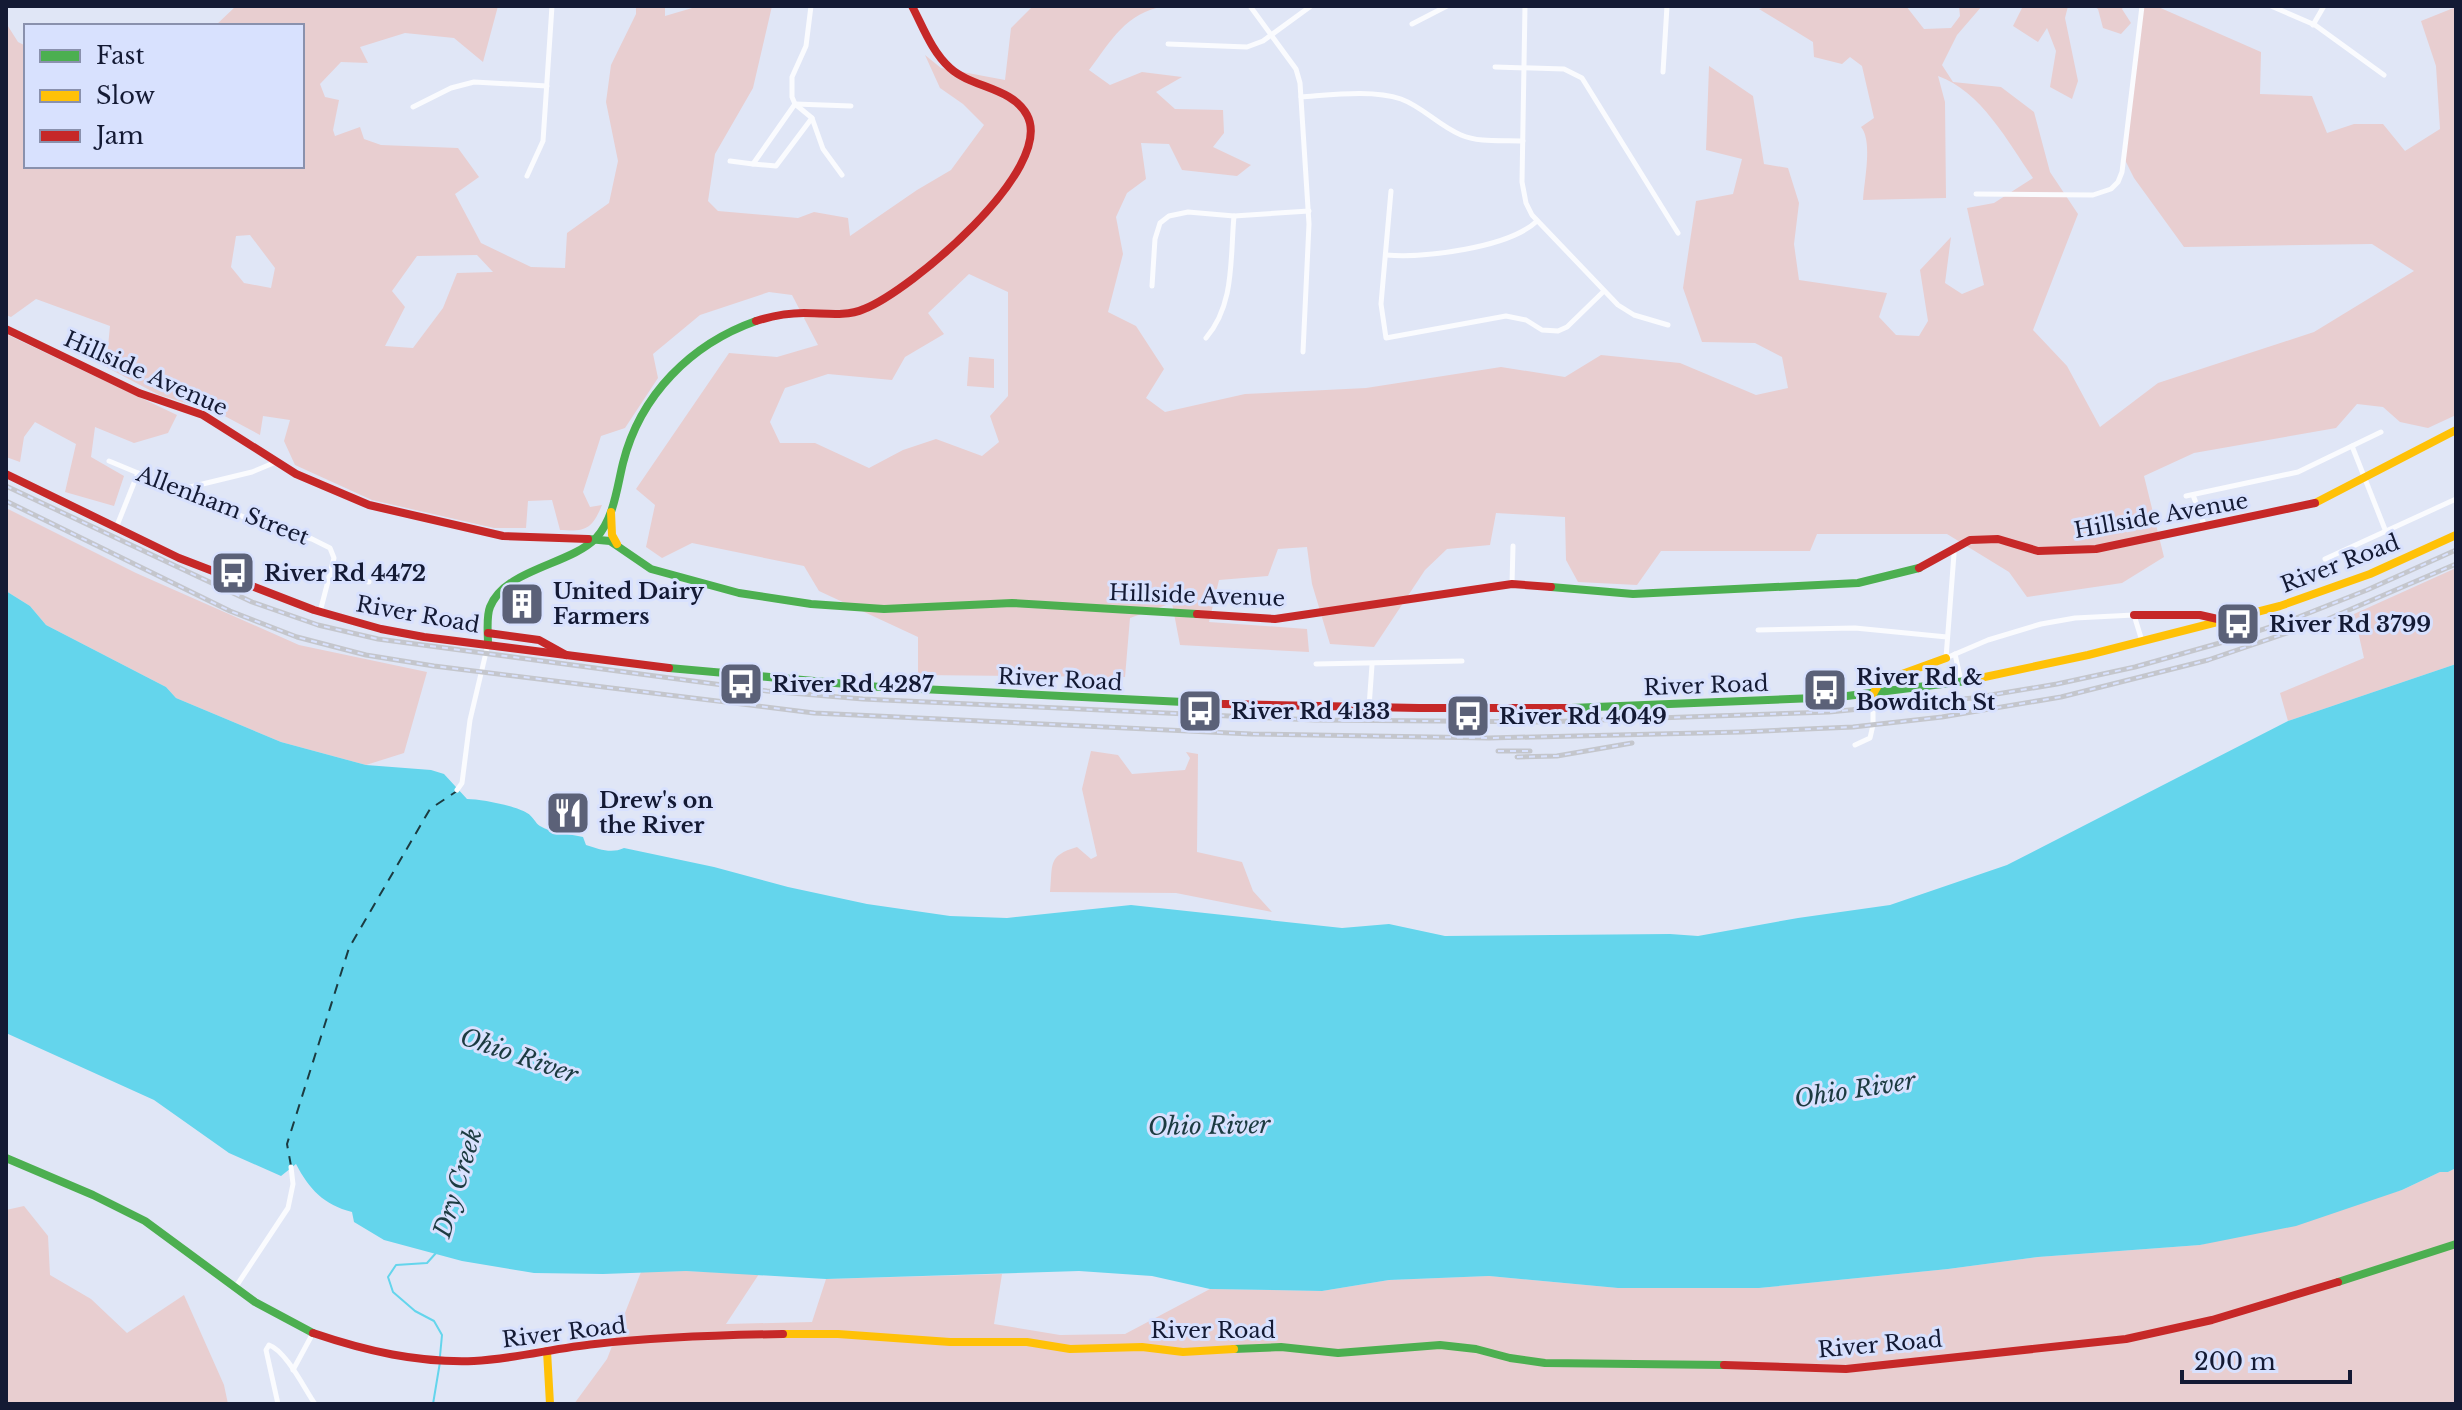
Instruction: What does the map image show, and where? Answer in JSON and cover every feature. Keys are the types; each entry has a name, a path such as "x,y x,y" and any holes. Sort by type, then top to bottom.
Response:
{"main road":[{"path":"617,544 610,526 626,452 639,419 666,380 689,358 728,333 757,321 796,313 849,313 877,304 969,232 1031,149 1031,126 1022,104 1007,94 975,85 948,66 912,6"},
{"name":"Hillside Avenue","path":"6,329 139,393 213,419 296,474 369,505 503,536 568,537 617,544 651,569 739,593 811,604 884,609 1012,603 1275,619 1512,584 1633,594 1835,585 1906,573 1970,540 1990,538 2038,551 2096,549 2310,506 2456,430"},
{"name":"River Road","path":"6,474 216,575 320,612 397,632 706,673 876,688 1222,705 1591,708 1873,694 1961,681 2142,641 2320,594 2456,535"},
{"path":"488,644 489,609 498,594 595,539 612,508"},
{"path":"568,537 572,552"},
{"path":"2134,615 2200,615 2223,620"},
{"path":"488,633 541,640 554,644 567,655"},
{"path":"1873,694 1880,682 1951,656"},
{"name":"River Road","path":"6,1158 145,1221 267,1310 313,1333 393,1356 477,1361 593,1344 708,1335 838,1334 950,1342 1027,1342 1070,1349 1142,1347 1183,1352 1281,1347 1338,1353 1440,1345 1545,1363 1637,1362 1846,1369 2126,1339 2268,1304 2456,1244"},
{"path":"547,1351 550,1404"}],"street":[{"path":"527,176 543,141 552,6"},
{"path":"811,6 806,46 792,77 792,97 795,104 812,118 823,149 842,175"},
{"path":"1250,6 1296,69 1301,97 1309,211 1303,352"},
{"path":"1168,44 1239,48 1255,45 1311,6"},
{"path":"1412,24 1447,6"},
{"path":"1525,6 1523,195 1537,221 1604,291 1634,315 1668,325"},
{"path":"1663,72 1667,6"},
{"path":"1976,194 2093,195 2115,186 2122,172 2142,6"},
{"path":"2271,6 2313,25 2384,75"},
{"path":"2313,25 2324,6"},
{"path":"1495,67 1564,69 1582,78 1678,233"},
{"path":"413,107 451,88 474,82 547,86"},
{"path":"1301,97 1349,94 1395,98 1411,104 1468,138 1523,141"},
{"path":"795,104 851,106"},
{"path":"753,164 795,104"},
{"path":"730,161 776,166 812,118"},
{"path":"1391,191 1381,304 1386,338 1506,316 1519,318 1542,330 1558,331 1567,327 1604,291"},
{"path":"1152,286 1155,239 1160,223 1174,214 1188,212 1234,216 1309,211"},
{"path":"1206,338 1218,322 1226,303 1234,216"},
{"path":"1385,255 1416,257 1501,241 1537,221"},
{"path":"2205,527 2190,495 2298,472 2381,432"},
{"path":"2352,446 2386,532"},
{"name":"Allenham Street","path":"109,461 252,520 330,548 333,555 330,574"},
{"path":"182,489 252,472 276,462"},
{"path":"116,528 138,473"},
{"path":"2325,559 2456,499"},
{"path":"1512,584 1513,546"},
{"path":"1952,549 1947,637 1961,681"},
{"path":"320,612 330,574 369,582"},
{"path":"1951,656 2003,635 2075,618 2134,615 2142,641"},
{"path":"1758,630 1855,628 1947,637"},
{"path":"457,790 462,783 470,720 488,644"},
{"path":"1316,664 1462,661"},
{"path":"1369,708 1372,665"},
{"path":"1855,745 1870,738 1873,694"},
{"path":"235,1288 288,1208 293,1184 291,1167"},
{"path":"293,1370 313,1333"},
{"path":"278,1404 267,1347 273,1346 315,1404"}],"shaded area":[{"path":"236,6 498,6 483,62 454,38 405,33 360,47 368,63 341,62 320,84 325,97 339,100 333,130 335,136 360,127 364,139 381,145 458,148 479,177 455,194 481,243 531,267 565,268 567,233 609,203 618,161 606,102 611,65 636,14 636,6 665,6 665,16 699,6 772,6 753,88 715,154 708,201 718,211 798,218 814,212 848,218 850,236 951,170 984,125 963,104 940,88 925,55 941,68 1005,80 1011,28 1033,6 1165,6 1129,21 1089,70 1110,85 1142,72 1182,77 1156,92 1175,109 1223,110 1224,133 1213,147 1251,165 1237,176 1182,170 1169,144 1141,143 1146,179 1127,193 1116,217 1123,254 1108,312 1136,326 1164,369 1146,398 1165,412 1245,394 1366,388 1501,367 1565,377 1601,355 1680,363 1756,395 1788,388 1782,357 1755,343 1702,342 1683,288 1696,201 1733,194 1742,159 1706,150 1709,66 1753,96 1764,164 1788,168 1799,203 1794,244 1799,280 1887,293 1879,317 1896,335 1919,336 1928,321 1920,270 1951,237 1945,283 1962,294 1984,285 1967,208 1994,203 2033,178 1980,105 1953,83 1938,76 1945,102 1946,198 1863,200 1867,142 1861,127 1874,118 1862,66 1850,57 1842,64 1814,57 1813,42 1759,9 1770,6 1906,6 1924,29 1951,28 1960,16 1959,6 1982,6 1957,35 1942,65 1953,82 2001,87 2034,112 2050,172 2078,214 2033,330 2067,366 2100,427 2158,383 2314,332 2414,271 2372,244 2184,247 2134,178 2123,156 2142,6 2156,6 2261,52 2260,94 2312,96 2327,133 2354,124 2383,124 2405,151 2440,129 2436,66 2421,21 2456,7 2456,415 2428,428 2400,422 2383,407 2357,404 2336,428 2194,453 2144,476 2164,557 2122,583 2027,597 2009,572 1947,534 1817,534 1810,551 1661,551 1637,585 1578,582 1566,560 1565,517 1496,513 1490,545 1447,549 1425,570 1374,647 1330,644 1312,584 1307,547 1278,549 1268,576 1219,580 1209,622 1307,629 1309,652 1180,645 1172,603 1130,618 1125,677 918,675 918,637 819,591 804,566 692,543 662,558 646,547 655,505 636,489 729,353 777,357 818,345 792,295 769,292 700,315 653,354 658,378 625,428 601,436 583,492 590,507 602,505 587,527 560,530 552,500 528,501 526,528 494,528 372,500 295,465 284,441 290,420 263,416 260,435 219,413 159,395 106,367 110,326 36,299 11,317 6,315 6,23 18,42 24,45 24,168 304,168 304,24 217,24","holes":["250,235 275,268 271,288 244,283 231,267 236,236","477,255 493,272 457,273 443,308 413,348 385,346 405,307 392,291 417,256","969,274 1008,292 1008,396 990,416 999,442 982,456 936,439 903,450 869,468 815,443 780,443 770,422 785,388 828,374 892,380 905,357 944,334 928,313"]},
{"path":"2023,6 2068,6 2065,18 2078,81 2072,99 2050,87 2056,51 2047,28 2038,42 2013,26"},
{"path":"2093,6 2124,6 2122,9 2131,23 2121,34 2103,28 2098,9"},
{"path":"6,334 177,415 168,433 134,443 95,427 91,457 124,476 114,506 65,492 76,444 35,422 24,437 20,462 6,457"},
{"path":"969,357 994,359 994,388 967,386"},
{"path":"6,508 136,573 299,645 427,672 404,753 366,765 281,742 176,698 166,687 46,625 30,606 6,591"},
{"path":"2456,568 2456,664 2288,721 2280,693 2364,658 2354,614"},
{"path":"1091,751 1118,755 1132,774 1185,770 1190,758 1186,752 1198,754 1197,852 1242,862 1253,891 1272,912 1176,893 1050,892 1053,862 1061,854 1077,847 1091,859 1097,856 1082,789"},
{"path":"2456,1168 2456,1404 574,1404 607,1359 641,1272 759,1274 726,1324 812,1322 826,1279 1002,1274 994,1324 1060,1335 1125,1334 1210,1289 1322,1291 1389,1280 1489,1276 1618,1288 1759,1288 2038,1257 2200,1245 2402,1190"},
{"path":"24,1206 48,1236 50,1275 91,1299 127,1333 184,1295 224,1385 228,1404 6,1404 6,1210"}],"water":[{"name":"Ohio River","path":"6,591 30,606 46,625 166,687 176,698 281,742 366,765 431,770 444,774 467,799 522,810 544,828 583,837 586,845 600,849 614,851 624,848 867,904 950,916 1007,918 1131,905 1342,928 1389,924 1445,936 1698,936 1890,905 2007,865 2288,721 2456,664 2456,1168 2296,1226 2200,1245 2038,1257 1759,1288 1618,1288 1489,1276 1389,1280 1322,1291 1210,1289 1152,1276 1079,1271 826,1279 686,1271 534,1273 462,1261 384,1240 354,1222 352,1212 318,1195 296,1164 281,1176 229,1153 154,1100 6,1033"}],"waterway":[{"name":"Dry Creek","path":"436,1253 427,1263 396,1265 388,1277 393,1292 415,1311 434,1321 442,1335 440,1356"},
{"name":"Dry Creek","path":"433,1404 440,1362"}],"ferry route":[{"path":"291,1166 287,1144 349,948 430,809 457,791"}],"railway":[{"path":"6,486 252,602 318,625 378,639 767,691 863,699 1315,720 1541,722 1829,712 1973,698 2135,667 2234,639 2367,590 2456,550"},
{"path":"6,501 230,611 297,637 366,655 814,713 1251,734 1489,738 1741,732 1853,727 1942,717 2061,697 2208,660 2328,619 2456,564"},
{"path":"1517,757 1557,756 1632,743"},
{"path":"1498,751 1530,751"}],"traffic: fast":[{"path":"488,644 489,611 498,594 523,576 585,547 602,530 614,502 631,438 655,394 690,358 710,343 756,321"},
{"path":"588,539 610,541 651,569 739,593 811,604 884,609 1012,603 1197,614"},
{"path":"1551,587 1633,594 1858,583 1919,568"},
{"path":"669,668 880,687 1224,704"},
{"path":"1571,708 1839,697 1966,681"},
{"path":"6,1158 145,1221 255,1302 313,1333"},
{"path":"2338,1282 2456,1244"},
{"path":"1234,1349 1281,1347 1338,1353 1440,1345 1545,1363 1724,1365"}],"traffic: slow":[{"path":"2315,503 2456,430"},
{"path":"611,512 612,535 617,544"},
{"path":"1966,681 2088,655 2280,606 2370,574 2456,535"},
{"path":"1873,694 1880,682 1946,658"},
{"path":"783,1334 838,1334 950,1342 1027,1342 1070,1349 1142,1347 1183,1352 1234,1349"},
{"path":"547,1351 550,1404"}],"traffic: jam":[{"path":"756,321 792,314 850,313 885,298 913,279 974,226 1020,166 1030,138 1027,115 1012,99 950,68 933,47 912,6"},
{"path":"6,329 139,393 203,415 296,474 369,505 503,536 588,539"},
{"path":"6,474 179,558 314,610 381,629 424,637 669,668"},
{"path":"1919,568 1970,540 1998,539 2038,551 2096,549 2315,503"},
{"path":"1197,614 1275,619 1512,584 1551,587"},
{"path":"2134,615 2200,615 2222,620"},
{"path":"488,633 539,640 566,655"},
{"path":"1224,704 1571,708"},
{"path":"1724,1365 1846,1369 2126,1339 2212,1320 2338,1282"},
{"path":"313,1333 392,1354 453,1361 489,1360 642,1340 783,1334"}],"place":[{"name":"River Rd 4472","path":"233,573"},
{"name":"United Dairy Farmers","path":"522,604"},
{"name":"River Rd 3799","path":"2238,624"},
{"name":"River Rd 4287","path":"741,684"},
{"name":"River Rd & Bowditch St","path":"1825,690"},
{"name":"River Rd 4133","path":"1200,711"},
{"name":"River Rd 4049","path":"1468,716"},
{"name":"Drew's on the River","path":"568,813"}]}
